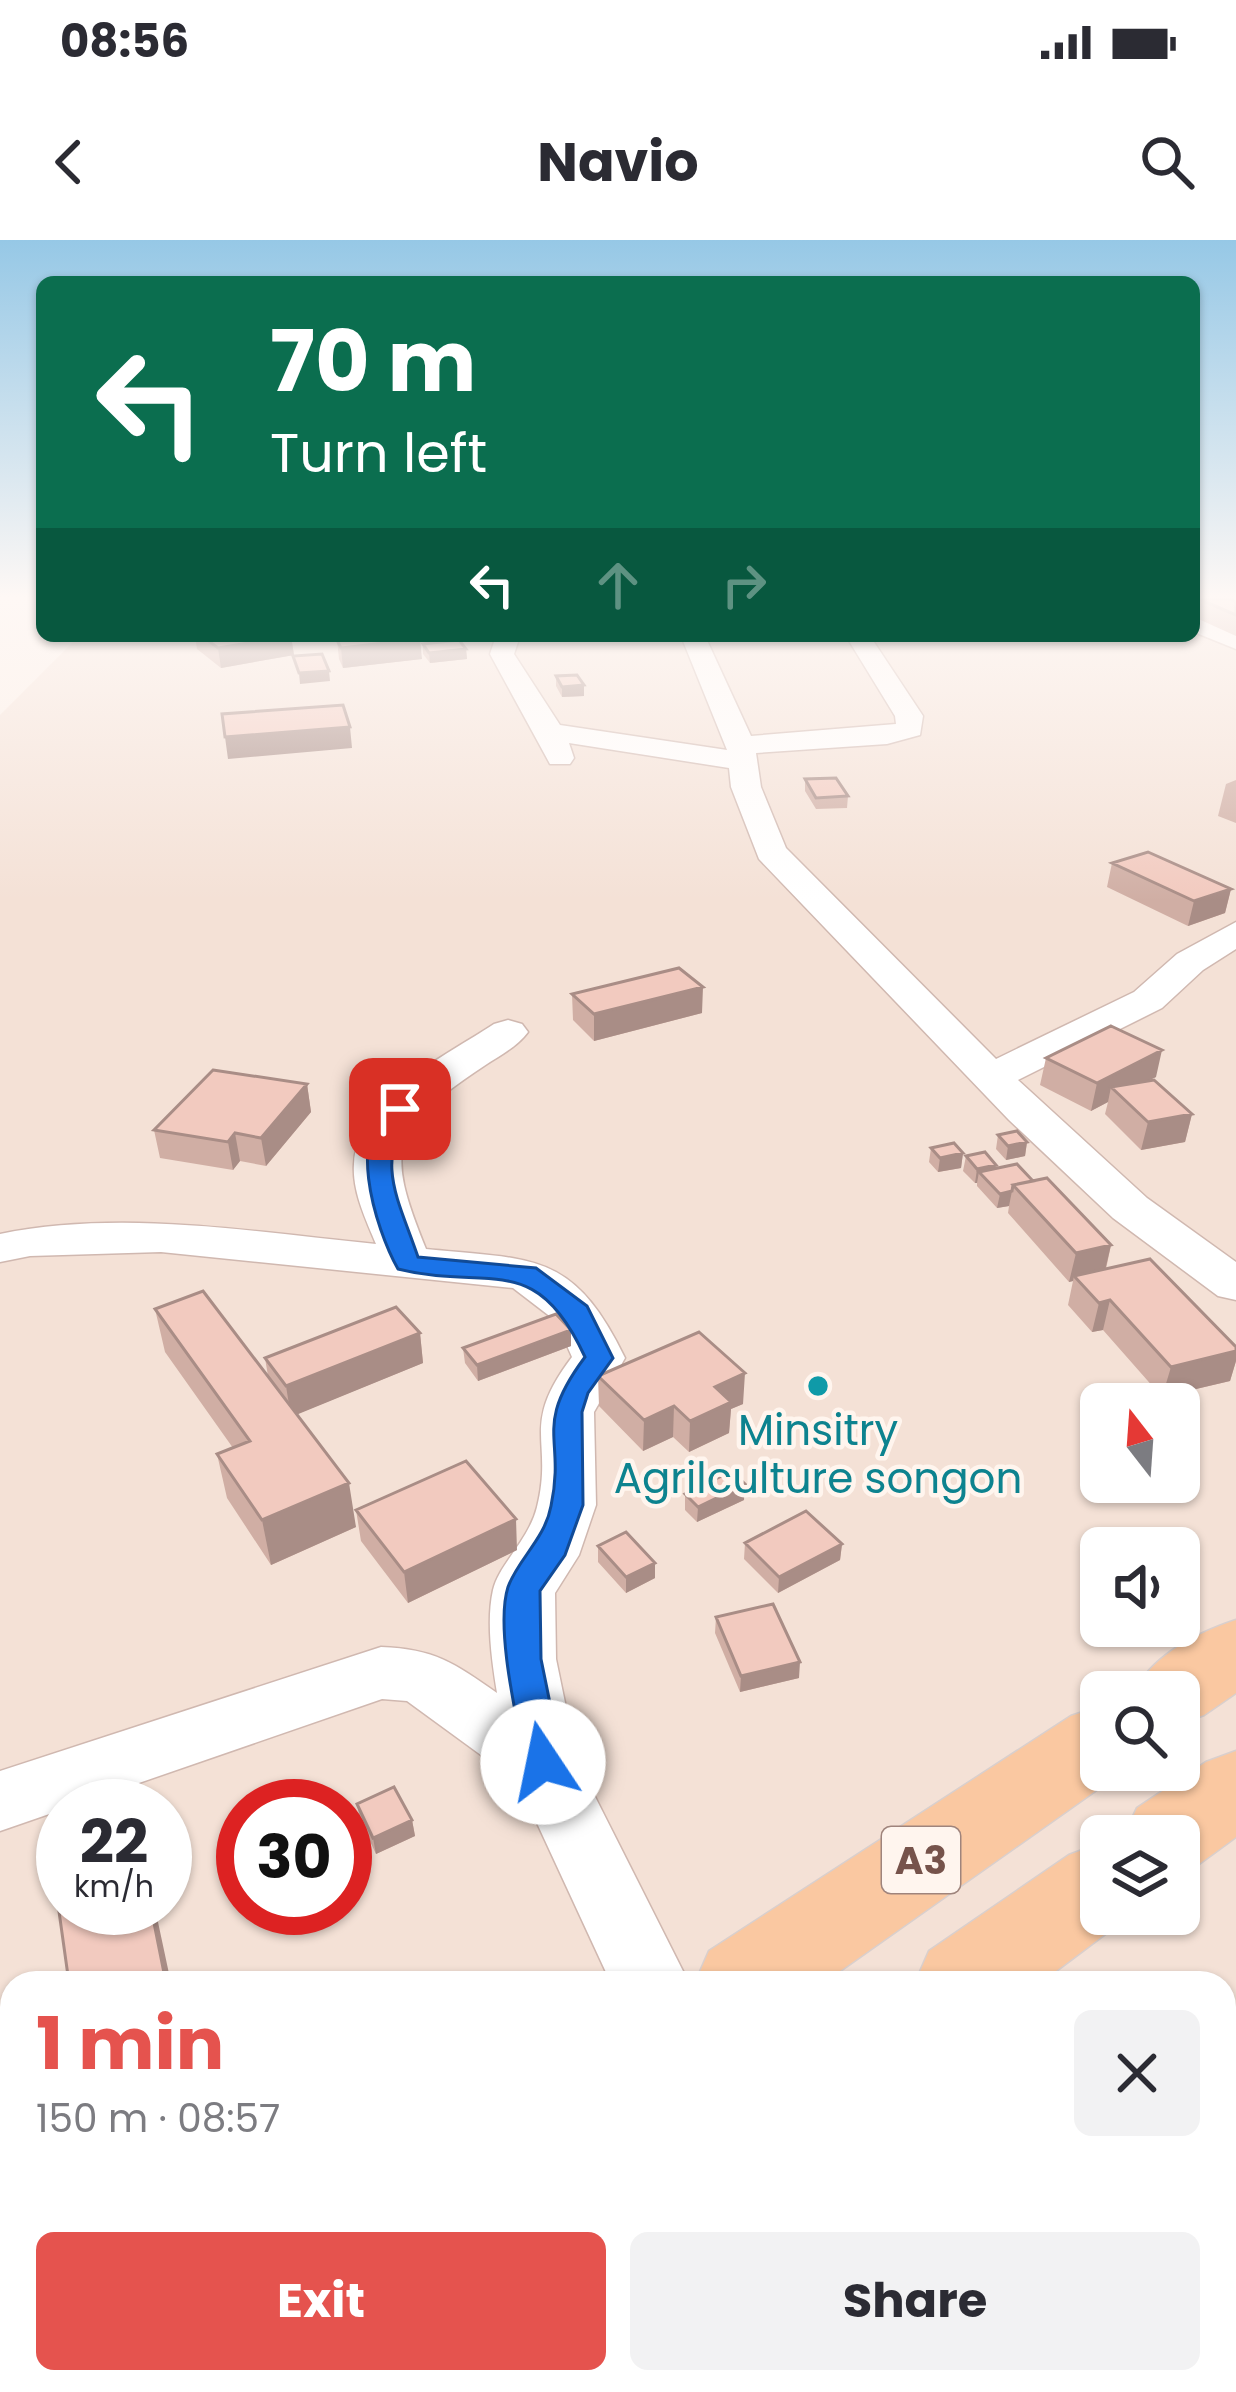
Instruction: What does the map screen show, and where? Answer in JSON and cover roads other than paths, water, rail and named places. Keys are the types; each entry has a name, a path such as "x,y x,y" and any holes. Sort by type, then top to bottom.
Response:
{"main road":[{"path":"1200,1675 1236,1651"},
{"name":"A3","path":"760,1971 1080,1755"},
{"path":"1197,1815 1236,1787"},
{"path":"980,1971 1080,1899"}],"street":[{"path":"528,699 555,745 740,753 910,730 897,699"},
{"path":"720,699 771,852 991,1077 1130,1208 1236,1285"},
{"path":"991,1077 1148,1000 1190,962 1236,933"},
{"path":"407,1264 376,1166 383,1130 400,1109 508,1032"},
{"path":"0,1248 30,1242 161,1238 527,1274 578,1312 597,1350 595,1367 574,1392 567,1412 567,1505 549,1555 524,1589 524,1659 543,1762 644,1971"},
{"path":"0,1801 381,1673 421,1675 543,1762"}],"place":[{"name":"Minsitry Agrilculture songon","path":"818,1386"}]}
